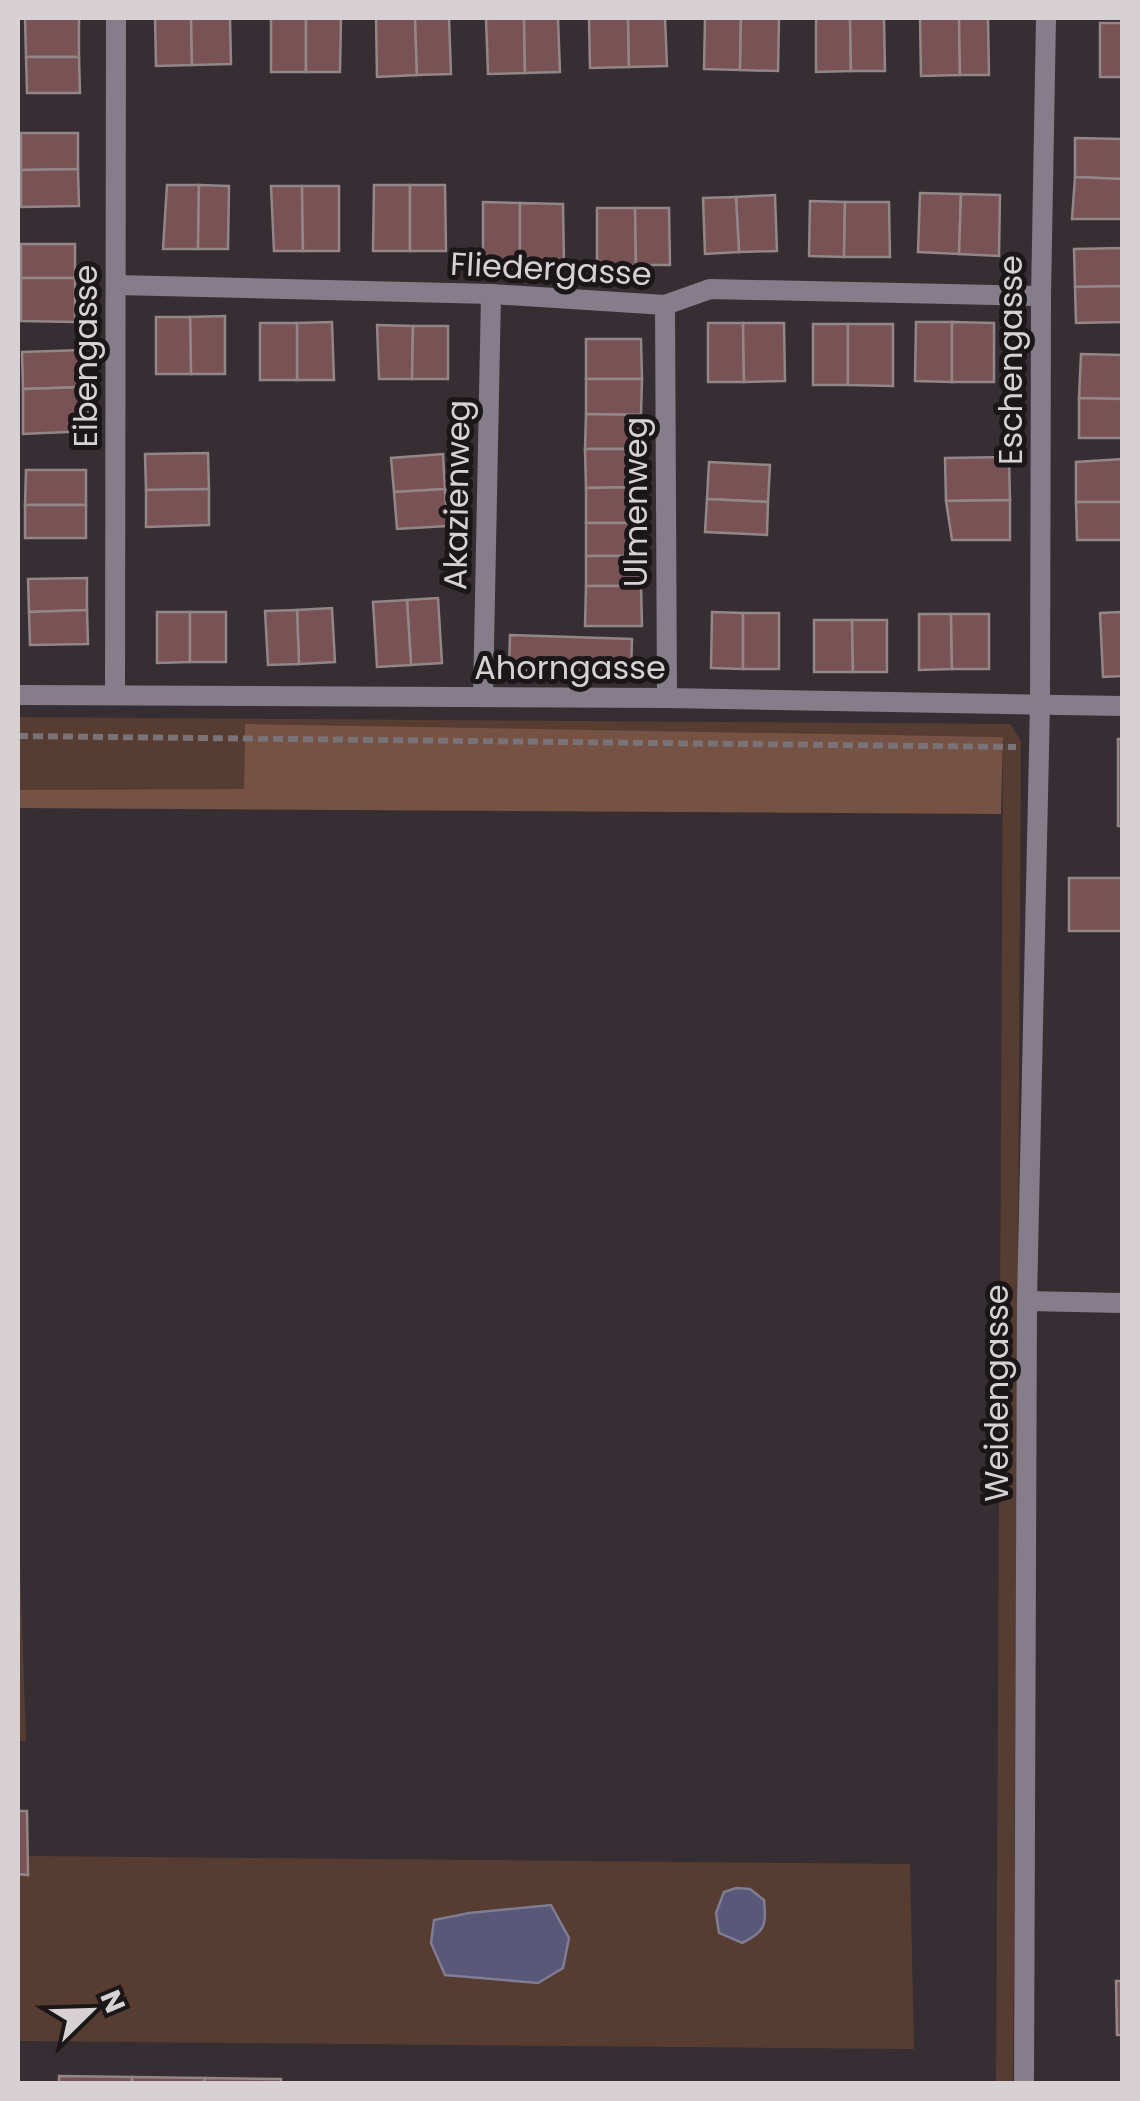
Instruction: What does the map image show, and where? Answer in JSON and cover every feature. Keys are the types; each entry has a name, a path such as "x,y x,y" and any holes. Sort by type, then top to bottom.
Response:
{"street":[{"name":"Eibengasse","path":"115,694 116,18"},
{"name":"Eschengasse","path":"1040,704 1046,18"},
{"name":"Fliedergasse","path":"116,285 490,294 665,306 710,289 1041,296"},
{"name":"Akazienweg","path":"483,698 490,294"},
{"name":"Ulmenweg","path":"665,306 667,698"},
{"name":"Ahorngasse","path":"18,695 667,698 1122,706"},
{"name":"Weidengasse","path":"1024,2084 1027,1301 1040,704"},
{"path":"1027,1301 1122,1302"}],"path":[{"path":"18,736 1038,747"}],"shaded area":[{"path":"18,717 1010,724 1021,741 1013,2083 996,2083 1003,737 245,725 244,790 18,790"},
{"path":"245,724 1003,737 1001,814 18,808 18,790 244,789"},
{"path":"18,1504 26,1741 18,1741"},
{"path":"29,1856 910,1864 914,2049 18,2041 18,1874 28,1874"}],"water":[{"path":"750,1889 764,1900 763,1927 742,1943 719,1933 716,1913 724,1892"},
{"path":"551,1905 569,1938 563,1968 538,1983 445,1975 431,1943 434,1920"}],"building":[{"path":"25,18 79,18 79,57 26,57"},
{"path":"155,18 191,18 192,65 156,66"},
{"path":"191,18 230,18 231,64 192,65"},
{"path":"271,18 306,18 306,72 271,72"},
{"path":"306,18 341,18 340,72 306,72"},
{"path":"376,18 415,18 417,75 377,77"},
{"path":"415,18 449,18 451,74 417,75"},
{"path":"524,18 525,73 488,74 486,19"},
{"path":"524,18 558,18 560,72 525,73"},
{"path":"589,18 628,18 629,67 590,68"},
{"path":"628,18 665,18 667,66 629,67"},
{"path":"705,18 741,18 740,70 704,69"},
{"path":"741,18 779,18 778,71 740,70"},
{"path":"816,18 850,18 851,71 816,72"},
{"path":"850,18 884,18 885,71 851,71"},
{"path":"920,18 959,18 960,75 921,76"},
{"path":"959,18 988,18 989,75 960,75"},
{"path":"1100,23 1122,23 1122,77 1100,77"},
{"path":"26,57 79,57 80,93 27,93"},
{"path":"21,133 78,133 78,169 21,170"},
{"path":"1075,138 1122,139 1122,179 1075,177"},
{"path":"78,169 79,206 21,207 21,170"},
{"path":"1075,177 1122,179 1122,219 1072,219"},
{"path":"167,185 199,185 198,249 163,249"},
{"path":"199,185 229,186 228,249 198,249"},
{"path":"374,185 410,185 410,251 373,251"},
{"path":"410,185 445,185 446,251 410,251"},
{"path":"271,186 302,186 303,251 274,251"},
{"path":"302,186 339,186 339,251 303,251"},
{"path":"920,193 961,194 959,254 918,252"},
{"path":"961,194 1000,195 999,256 959,254"},
{"path":"775,195 777,251 739,252 736,197"},
{"path":"736,197 739,252 705,254 703,198"},
{"path":"810,201 845,202 844,257 809,256"},
{"path":"483,202 520,203 520,266 483,265"},
{"path":"845,202 889,202 890,257 844,257"},
{"path":"520,203 563,204 564,264 520,266"},
{"path":"597,208 635,208 636,265 597,267"},
{"path":"635,208 669,208 670,265 636,265"},
{"path":"21,244 75,244 75,278 21,278"},
{"path":"1122,248 1122,286 1075,287 1074,249"},
{"path":"21,278 75,278 75,322 21,321"},
{"path":"1122,286 1122,322 1076,323 1075,287"},
{"path":"225,316 225,374 191,374 190,317"},
{"path":"156,317 190,317 191,374 156,374"},
{"path":"332,322 334,380 297,380 297,323"},
{"path":"916,322 952,322 952,382 915,381"},
{"path":"952,322 994,323 994,382 952,382"},
{"path":"260,323 297,323 297,380 260,380"},
{"path":"708,323 743,323 744,382 708,382"},
{"path":"743,323 784,323 785,381 744,382"},
{"path":"813,324 848,324 848,385 813,385"},
{"path":"848,324 893,324 893,386 848,385"},
{"path":"377,325 413,326 412,379 379,379"},
{"path":"413,326 448,326 448,379 412,379"},
{"path":"586,339 641,339 642,379 586,379"},
{"path":"84,350 86,387 23,389 22,352"},
{"path":"1081,354 1122,355 1122,399 1079,398"},
{"path":"586,379 642,379 641,415 586,414"},
{"path":"86,387 89,431 23,434 23,389"},
{"path":"1079,398 1122,399 1122,438 1079,438"},
{"path":"586,414 641,415 641,449 585,449"},
{"path":"585,449 641,449 642,487 586,488"},
{"path":"208,453 209,489 146,490 145,454"},
{"path":"443,454 445,489 394,492 391,458"},
{"path":"1009,457 1010,500 946,501 945,458"},
{"path":"1122,459 1122,502 1076,502 1076,462"},
{"path":"709,462 770,465 768,502 707,499"},
{"path":"26,470 86,470 86,505 25,505"},
{"path":"642,487 641,523 586,523 586,488"},
{"path":"209,489 209,525 146,527 146,490"},
{"path":"445,489 447,526 397,529 394,492"},
{"path":"707,499 768,502 767,535 705,532"},
{"path":"1010,500 1010,540 952,540 946,501"},
{"path":"1076,502 1122,502 1122,540 1077,540"},
{"path":"25,505 86,505 86,538 25,538"},
{"path":"586,523 641,523 641,556 586,556"},
{"path":"586,556 641,556 641,586 586,586"},
{"path":"87,578 87,610 29,612 28,579"},
{"path":"586,586 641,586 642,626 585,626"},
{"path":"438,598 442,663 411,665 407,600"},
{"path":"407,600 411,665 377,667 373,602"},
{"path":"332,608 335,662 299,664 297,610"},
{"path":"87,610 88,644 30,645 29,612"},
{"path":"297,610 299,664 268,665 265,611"},
{"path":"157,612 190,612 190,662 157,663"},
{"path":"190,612 226,612 226,662 190,662"},
{"path":"712,612 743,613 743,669 711,668"},
{"path":"1122,612 1122,676 1103,677 1100,613"},
{"path":"743,613 779,613 779,669 743,669"},
{"path":"919,614 951,614 952,669 919,670"},
{"path":"951,614 989,614 989,669 952,669"},
{"path":"814,620 852,620 853,672 814,672"},
{"path":"852,620 887,620 887,672 853,672"},
{"path":"510,635 632,639 631,674 509,670"},
{"path":"1118,739 1122,739 1122,826 1118,826"},
{"path":"1069,878 1122,878 1122,931 1069,931"},
{"path":"18,1811 27,1811 28,1875 18,1874"},
{"path":"1116,1981 1122,1981 1122,2035 1117,2035"},
{"path":"59,2076 132,2077 132,2084 59,2084"},
{"path":"132,2077 205,2078 204,2084 132,2084"},
{"path":"205,2078 281,2079 281,2084 204,2084"}]}
